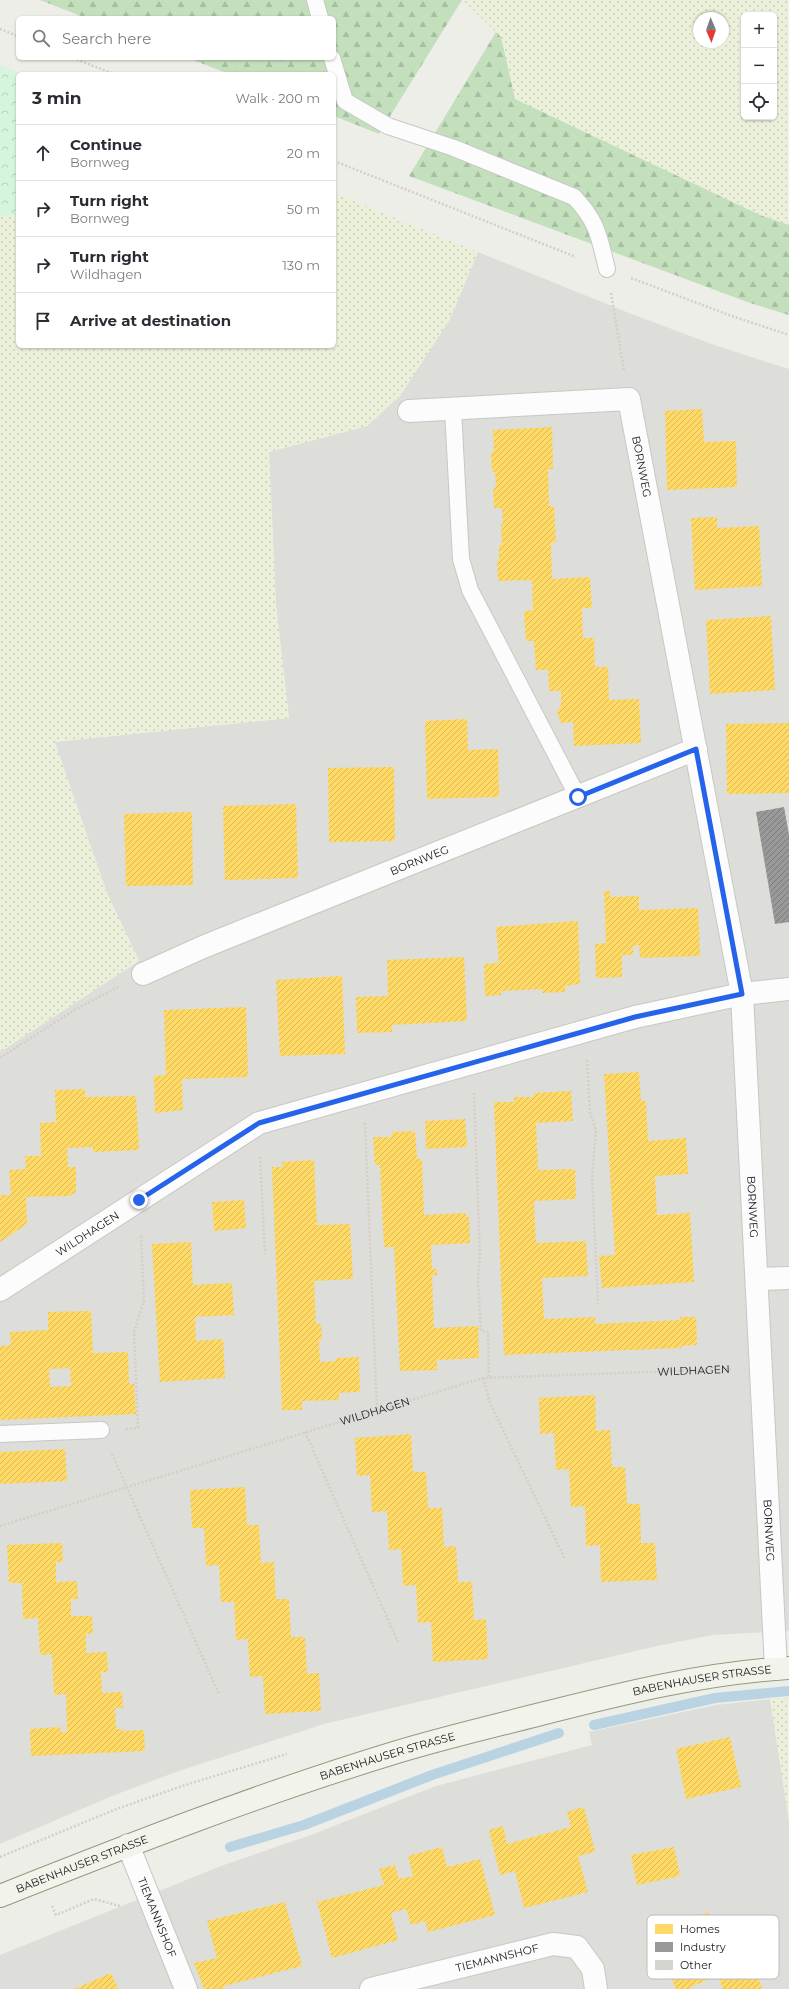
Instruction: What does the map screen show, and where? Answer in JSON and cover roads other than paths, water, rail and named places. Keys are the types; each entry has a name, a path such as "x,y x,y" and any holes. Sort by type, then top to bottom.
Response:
{"main road":[{"name":"BABENHAUSER STRASSE","path":"0,1896 128,1845 243,1803 451,1736 574,1705 698,1678 783,1668"}],"street":[{"name":"BORNWEG","path":"453,410 629,399 742,994 762,1368 783,1668"},
{"path":"409,411 453,410"},
{"name":"BORNWEG","path":"143,974 203,947 696,749"},
{"name":"WILDHAGEN","path":"0,1290 259,1123 635,1017 742,994 789,989"},
{"path":"758,1279 789,1278"},
{"name":"TIEMANNSHOF","path":"128,1845 186,1989"},
{"name":"TIEMANNSHOF","path":"371,1989 553,1944 577,1947 593,1969 596,1989"}],"lane":[{"path":"315,0 319,16"},
{"path":"333,60 345,101 388,126 454,148 574,197 588,212 598,232 607,269"},
{"path":"453,410 461,559 470,590 578,797"},
{"path":"0,1434 101,1430"}],"waterway":[{"path":"594,1725 715,1698 789,1691"},
{"path":"230,1847 304,1825 432,1775 559,1733"}]}
